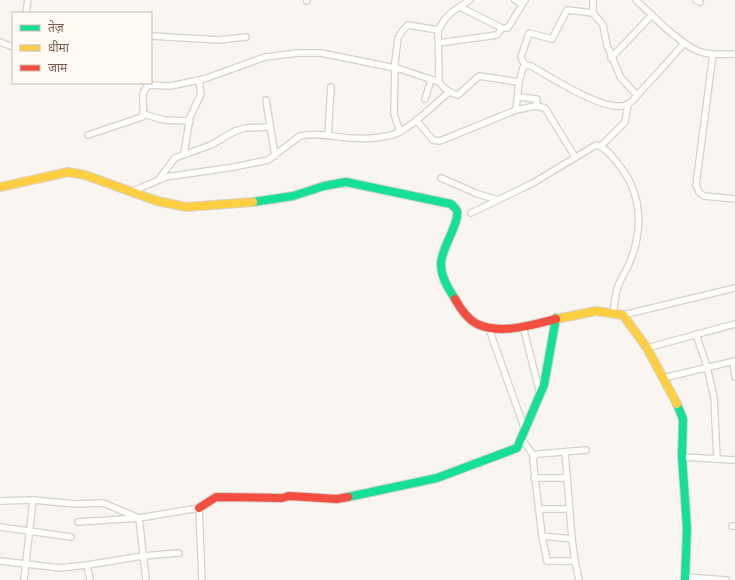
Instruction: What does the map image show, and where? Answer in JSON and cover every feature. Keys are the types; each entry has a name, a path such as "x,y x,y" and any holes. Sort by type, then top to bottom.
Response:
{"street":[{"path":"26,12 28,0"},
{"path":"438,82 438,30 445,19 470,0"},
{"path":"460,7 502,28 507,28 523,2 515,0"},
{"path":"593,13 594,0"},
{"path":"636,0 684,43 699,51 714,54 735,54"},
{"path":"516,110 519,82 524,66 521,57 529,33 552,39 567,10 588,11 593,13 603,26 611,58 621,78 637,95"},
{"path":"611,58 652,15"},
{"path":"400,132 394,114 395,68 398,38 408,25 438,30"},
{"path":"439,43 497,35 502,28"},
{"path":"152,36 219,40 246,37"},
{"path":"0,42 12,47"},
{"path":"601,146 625,122 628,105 662,70 684,43"},
{"path":"88,135 140,119 143,114 142,94 144,88 149,85 170,86 199,80 265,57 298,53 321,53 395,68 438,82 449,92 458,95 479,76 519,82"},
{"path":"714,54 696,185 699,192 704,196 735,199"},
{"path":"524,66 531,66 587,98 608,106 619,107 628,105"},
{"path":"184,154 190,121 201,94 199,80"},
{"path":"426,98 431,80"},
{"path":"328,135 331,87"},
{"path":"132,191 138,190 166,177 260,162 275,156 300,136 315,134 363,138 393,135 400,132 416,120 449,92"},
{"path":"518,97 537,99 536,106"},
{"path":"266,100 275,156"},
{"path":"416,120 433,140 440,141 516,110 536,106 545,108 575,156"},
{"path":"143,114 164,120 190,121"},
{"path":"159,180 175,158 211,144 235,131 246,128 270,127"},
{"path":"471,213 533,183 575,156 596,145 601,146 628,176 639,213 639,228 635,246 630,262 618,286 613,313"},
{"path":"0,187 68,172 85,175 157,201 186,207 240,204 293,196 324,186 346,182 447,203 454,207 457,217 441,255 441,270 444,280 466,316 477,325 489,329 512,329 565,316 596,311 623,315 735,288"},
{"path":"441,178 478,194 498,200"},
{"path":"623,315 648,348 673,396 683,419 682,457 687,528 685,578 726,580"},
{"path":"78,522 139,518 199,508 216,497 282,498 290,496 337,499 437,478 517,448 544,385 556,318"},
{"path":"648,348 735,324"},
{"path":"523,326 540,395"},
{"path":"489,329 523,434 534,456 534,478 546,561 575,561"},
{"path":"696,334 707,368 714,397 717,459"},
{"path":"663,378 734,361 735,377"},
{"path":"534,456 538,454 586,450"},
{"path":"565,452 572,538 579,580"},
{"path":"682,457 735,460"},
{"path":"534,478 566,478"},
{"path":"0,501 33,500 76,504 104,503 139,518"},
{"path":"24,580 33,500"},
{"path":"199,508 202,580"},
{"path":"538,509 570,509"},
{"path":"139,518 146,580"},
{"path":"0,527 71,537"},
{"path":"542,536 572,538"},
{"path":"0,561 60,568 87,566 143,556 179,553"},
{"path":"87,566 90,580"}],"traffic: fast":[{"path":"253,202 293,196 324,186 346,182 451,204 457,210 457,216 444,251 441,269 447,287 455,299"},
{"path":"348,497 437,478 517,448 544,385 556,318"},
{"path":"677,404 683,419 682,457 687,528 685,580"}],"traffic: slow":[{"path":"0,187 68,172 85,175 157,201 186,207 253,202"},
{"path":"556,319 596,311 623,315 647,348 677,404"}],"traffic: jam":[{"path":"455,299 470,319 477,324 496,329 516,328 556,319"},
{"path":"199,508 216,497 282,498 289,496 337,499 348,497"}]}
